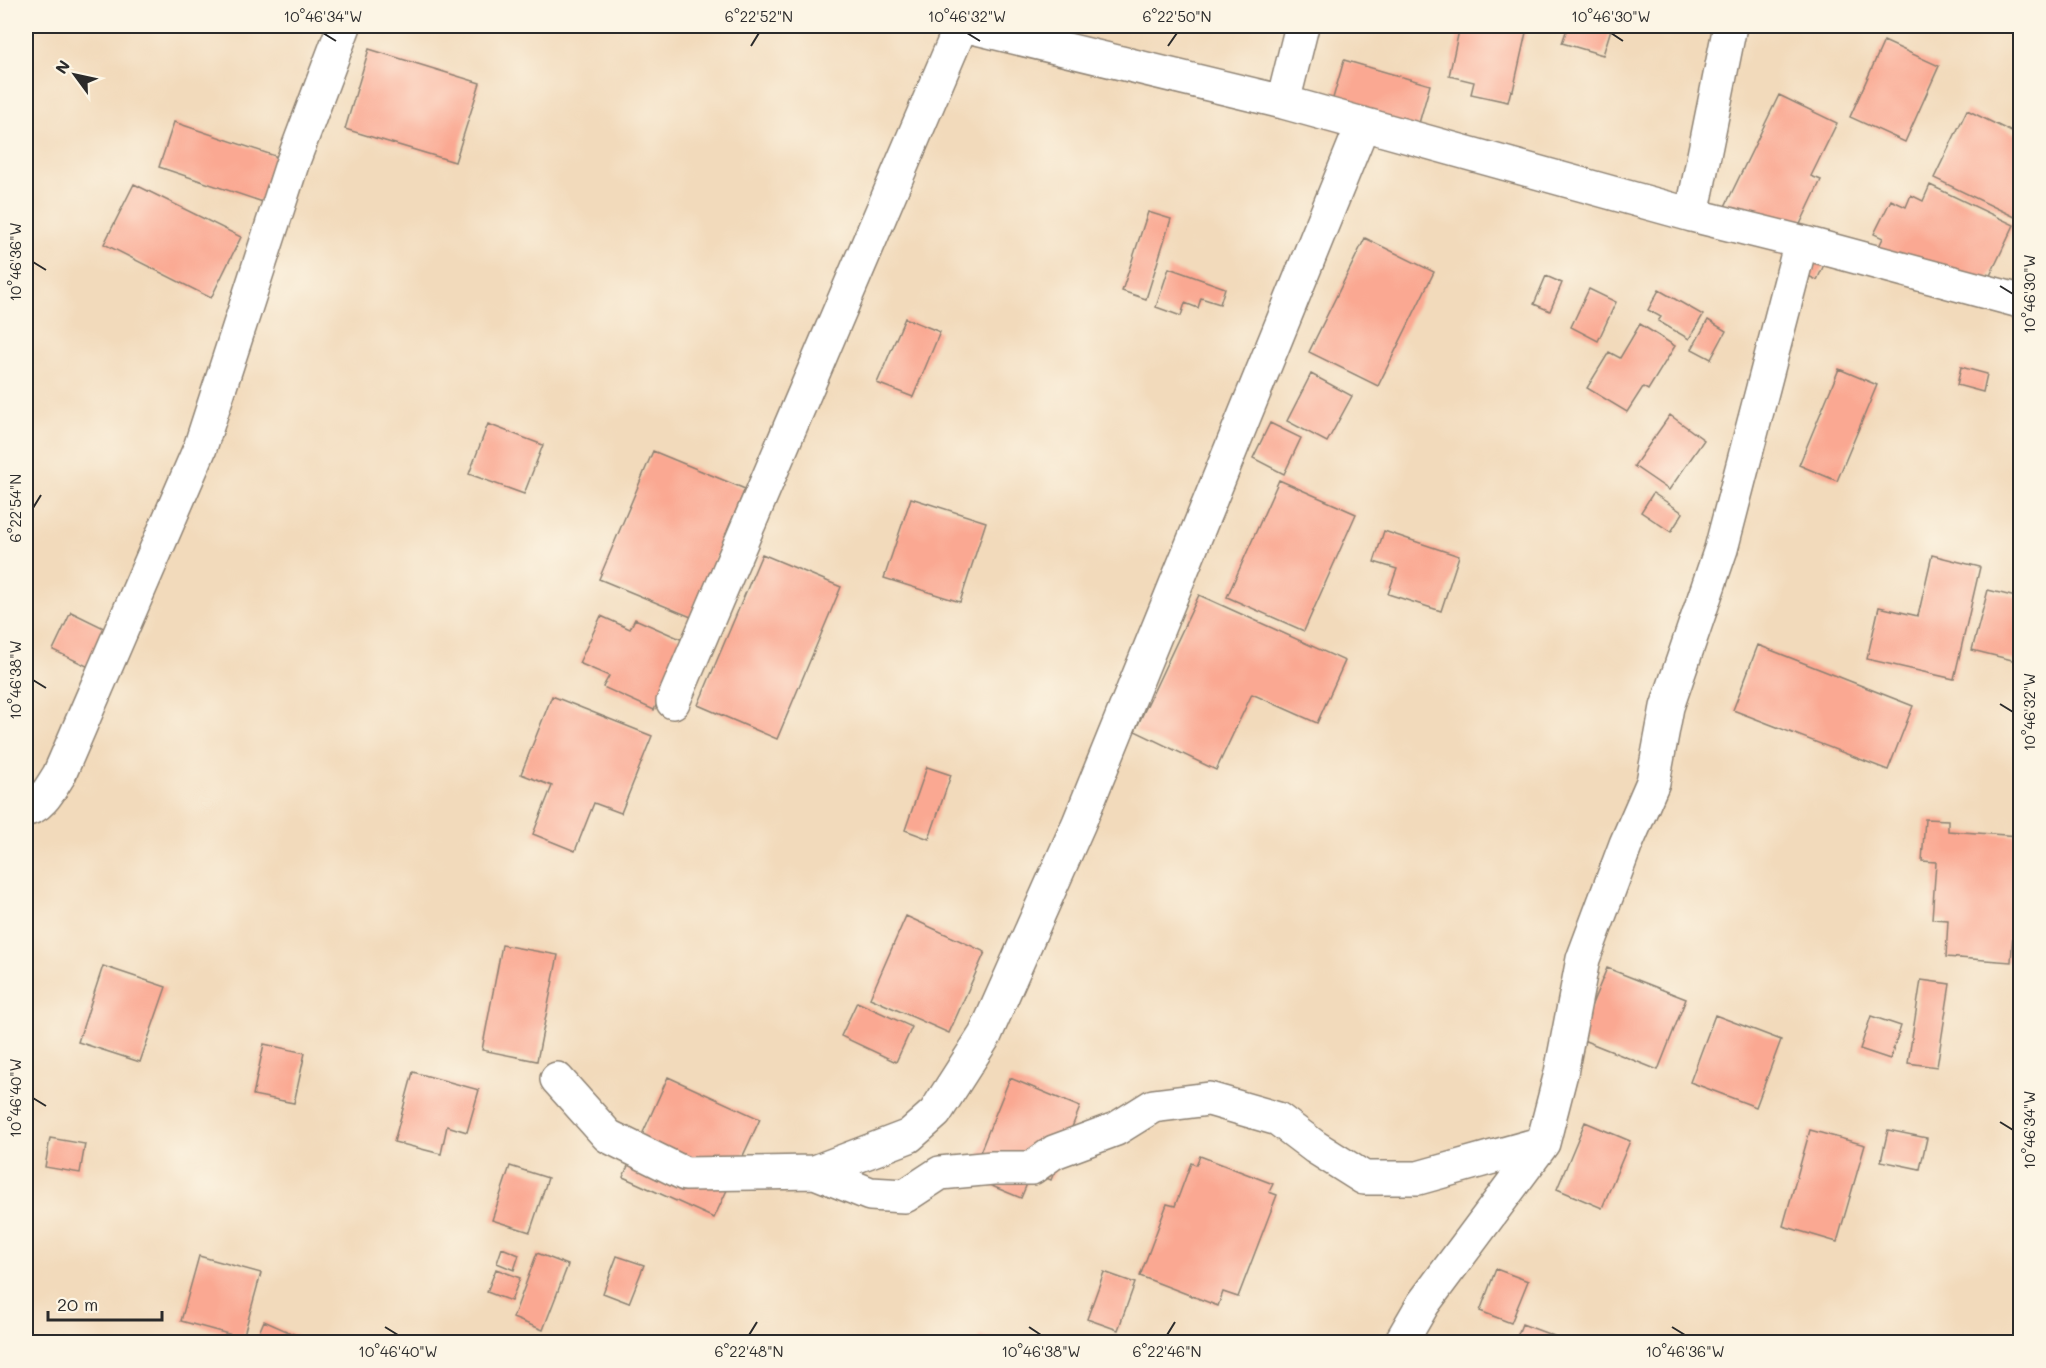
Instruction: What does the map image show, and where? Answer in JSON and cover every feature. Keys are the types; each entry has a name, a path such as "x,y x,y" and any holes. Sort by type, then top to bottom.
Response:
{"street":[{"path":"27,812 45,796 59,775 200,448 292,164 344,26"},
{"path":"673,702 961,26"},
{"path":"968,26 1283,102 1692,215 2020,301"},
{"path":"1283,102 1302,26"},
{"path":"1692,215 1730,26"},
{"path":"557,1079 608,1136 685,1174 815,1172 909,1136 935,1113 985,1035 1078,823 1363,124"},
{"path":"1401,1342 1423,1304 1543,1143 1561,1073 1583,959 1626,844 1653,782 1667,707 1721,549 1801,242"},
{"path":"815,1172 870,1194 905,1196 940,1173 993,1168 1032,1168 1054,1152 1116,1129 1153,1106 1209,1100 1278,1119 1315,1147 1364,1178 1418,1178 1543,1143"}],"building":[{"path":"1460,26 1527,28 1513,91 1511,90 1508,102 1471,94 1474,82 1449,76"},
{"path":"1568,26 1612,26 1603,55 1562,43"},
{"path":"1884,41 1939,66 1905,142 1850,117"},
{"path":"369,49 480,83 455,162 345,129"},
{"path":"1344,60 1430,85 1411,151 1325,126"},
{"path":"1779,95 1837,123 1811,176 1821,180 1785,256 1717,223"},
{"path":"1967,110 2020,136 2019,219 1934,178"},
{"path":"174,122 278,157 263,202 159,167"},
{"path":"134,184 241,237 211,298 104,244"},
{"path":"1930,185 2014,225 1986,284 1871,263 1883,238 1874,234 1891,200 1906,207 1911,195 1923,201"},
{"path":"1148,212 1171,219 1146,299 1122,291"},
{"path":"1365,238 1434,272 1378,386 1309,352"},
{"path":"1807,247 1828,256 1817,280 1797,271"},
{"path":"1169,268 1225,288 1220,304 1201,298 1198,308 1185,303 1181,316 1156,307"},
{"path":"1546,276 1562,283 1550,311 1534,304"},
{"path":"1589,289 1616,302 1598,341 1571,327"},
{"path":"1659,290 1703,315 1689,339 1658,321 1661,317 1648,310"},
{"path":"905,318 940,332 913,397 877,383"},
{"path":"1708,320 1726,331 1711,359 1692,349"},
{"path":"1640,324 1675,346 1648,390 1643,387 1627,412 1587,388 1609,352 1620,358"},
{"path":"1961,367 1987,374 1983,392 1957,385"},
{"path":"1839,369 1877,385 1837,481 1799,465"},
{"path":"1311,374 1352,396 1327,442 1287,421"},
{"path":"1670,415 1704,440 1669,490 1634,466"},
{"path":"1270,423 1301,438 1284,474 1253,458"},
{"path":"488,424 543,445 524,494 469,474"},
{"path":"653,451 745,489 691,617 599,579"},
{"path":"1279,480 1356,514 1304,631 1227,597"},
{"path":"1653,493 1683,513 1671,532 1641,512"},
{"path":"911,498 986,522 960,602 884,578"},
{"path":"1384,531 1459,556 1441,611 1388,594 1397,569 1374,562"},
{"path":"762,554 841,587 777,739 698,705"},
{"path":"1932,555 1980,567 1954,679 1867,659 1879,607 1918,616"},
{"path":"1988,590 2020,598 2020,662 1972,650"},
{"path":"1199,595 1345,661 1317,723 1252,694 1216,770 1135,731"},
{"path":"71,612 110,631 93,669 53,650"},
{"path":"601,616 630,629 635,619 685,641 654,710 603,687 609,676 579,663"},
{"path":"1758,645 1913,706 1888,770 1733,710"},
{"path":"552,696 652,736 621,813 594,803 575,851 533,834 552,786 521,774"},
{"path":"927,767 951,775 929,839 905,830"},
{"path":"1925,819 1948,820 1948,831 2020,836 2011,962 1946,957 1948,920 1932,919 1936,862 1922,861"},
{"path":"906,916 985,952 949,1033 870,998"},
{"path":"502,945 558,955 537,1061 482,1050"},
{"path":"103,966 166,987 140,1062 78,1042"},
{"path":"1607,968 1686,999 1658,1070 1578,1038"},
{"path":"1921,980 1950,984 1937,1067 1908,1063"},
{"path":"857,1002 912,1027 896,1062 841,1036"},
{"path":"1715,1015 1781,1040 1756,1107 1690,1082"},
{"path":"1871,1016 1901,1026 1890,1059 1860,1049"},
{"path":"264,1044 305,1053 294,1103 253,1095"},
{"path":"413,1072 479,1090 467,1132 447,1126 441,1154 394,1142"},
{"path":"668,1077 760,1119 714,1218 623,1177"},
{"path":"1010,1078 1080,1107 1051,1180 1032,1172 1021,1198 970,1177"},
{"path":"1585,1122 1630,1141 1602,1208 1557,1189"},
{"path":"1810,1130 1865,1145 1837,1242 1783,1226"},
{"path":"1888,1130 1927,1138 1920,1169 1881,1161"},
{"path":"50,1138 85,1144 80,1173 45,1167"},
{"path":"1200,1156 1273,1184 1269,1192 1277,1195 1238,1297 1223,1292 1218,1306 1140,1276 1167,1204 1175,1206 1191,1163 1196,1165"},
{"path":"510,1166 548,1178 530,1232 492,1220"},
{"path":"502,1248 519,1255 514,1270 497,1263"},
{"path":"537,1253 568,1265 543,1330 513,1318"},
{"path":"199,1256 261,1273 243,1338 181,1321"},
{"path":"617,1256 644,1265 629,1303 603,1293"},
{"path":"496,1269 520,1278 511,1301 487,1292"},
{"path":"1496,1269 1528,1281 1511,1323 1480,1311"},
{"path":"1104,1272 1135,1283 1118,1330 1087,1319"},
{"path":"264,1321 298,1336 295,1342 255,1342"},
{"path":"1522,1324 1554,1336 1551,1342 1515,1342"},
{"path":"979,1336 1013,1341 1013,1342 978,1342"}]}
